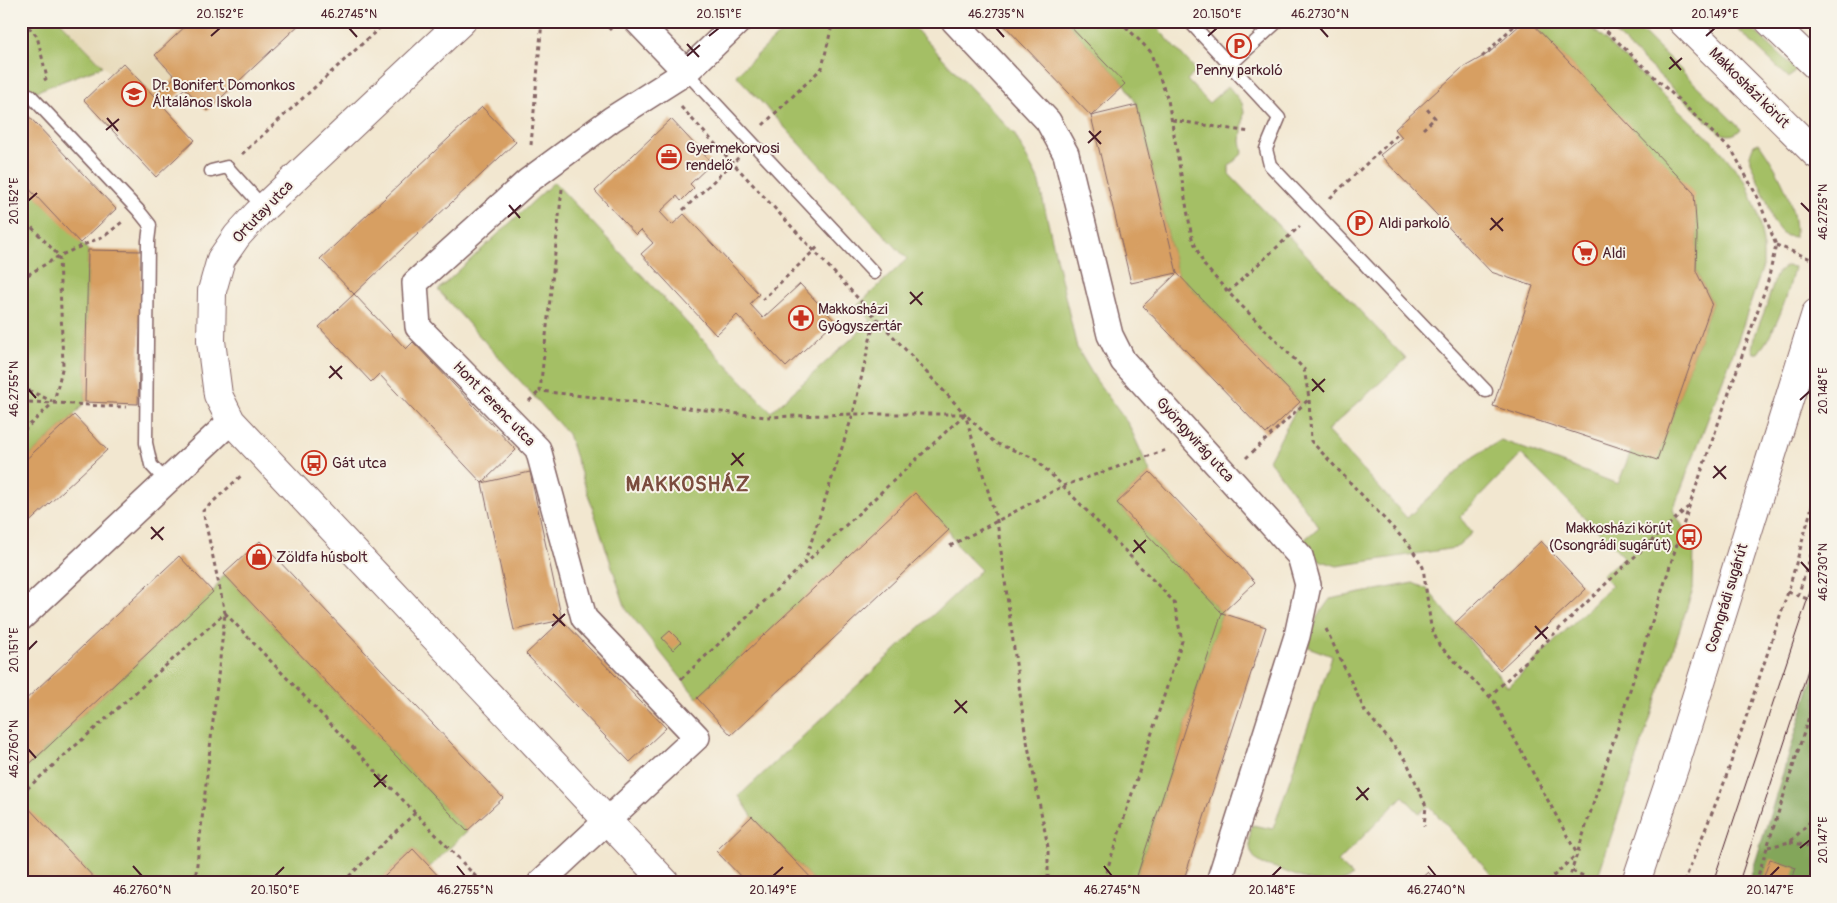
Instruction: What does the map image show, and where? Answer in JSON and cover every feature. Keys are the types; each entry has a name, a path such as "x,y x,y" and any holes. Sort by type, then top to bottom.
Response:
{"street":[{"name":"Ortutay utca","path":"263,456 230,421 218,395 211,341 212,291 221,259 237,236 264,208 462,21"},
{"path":"636,21 686,72 739,21"},
{"name":"Gyöngyvirág utca","path":"954,21 1048,121 1066,154 1110,335 1123,361 1300,556 1308,585 1297,636 1219,882"},
{"name":"Makkosházi körút","path":"1682,21 1816,154"},
{"path":"1769,21 1816,66"},
{"name":"Hont Ferenc utca","path":"606,820 697,738 584,618 538,449 418,327 415,283 528,180 662,86 686,72"},
{"name":"Csongrádi sugárút","path":"1636,882 1675,765 1816,313"},
{"path":"1785,409 1816,382"},
{"path":"21,618 230,421"},
{"path":"263,456 665,882"},
{"path":"541,882 606,820"}],"lane":[{"path":"1189,21 1279,118 1266,149 1270,165 1486,391"},
{"path":"1230,65 1278,21"},
{"path":"686,72 874,274"},
{"path":"30,95 150,225 148,241 146,443 151,465 166,481"},
{"path":"211,171 228,167 264,208"}],"path":[{"path":"23,21 37,36 47,78 30,95"},
{"path":"228,167 388,21"},
{"path":"528,180 542,21"},
{"path":"603,21 616,36"},
{"path":"683,210 732,163 822,68 833,21"},
{"path":"1120,21 1150,51 1168,100 1192,238 1204,265 1304,369 1309,398 1311,441 1410,546 1423,567 1431,627 1439,645 1494,702 1577,854"},
{"path":"1482,57 1519,21"},
{"path":"1568,882 1689,507 1768,280 1776,245 1758,198 1733,152 1596,21"},
{"path":"662,86 965,414 994,443 1034,458 1174,602 1182,640 1103,882"},
{"path":"1423,129 1435,118 1426,108"},
{"path":"1172,120 1271,135"},
{"path":"1228,292 1399,133"},
{"path":"566,152 540,391 766,417 853,414 965,414"},
{"path":"21,279 59,256 106,235 138,210"},
{"path":"21,216 59,256 63,365 54,402 21,434"},
{"path":"762,300 835,232"},
{"path":"1776,245 1816,261"},
{"path":"804,564 853,414 875,318"},
{"path":"21,387 54,402"},
{"path":"1228,476 1309,398"},
{"path":"21,402 54,402 69,405 147,408"},
{"path":"965,414 997,521 1025,731 1048,847 1048,882"},
{"path":"660,698 965,414"},
{"path":"950,546 1063,486 1196,440"},
{"path":"196,882 225,613 203,511 263,456"},
{"path":"1684,882 1724,783 1788,592 1816,500"},
{"path":"1489,697 1689,507"},
{"path":"1798,596 1816,539"},
{"path":"1788,592 1816,602"},
{"path":"21,794 225,613"},
{"path":"225,613 481,882"},
{"path":"1325,626 1364,711 1406,760 1426,806 1424,826"},
{"path":"1756,882 1816,695"},
{"path":"343,882 415,813"},
{"path":"1790,842 1816,816"},
{"path":"1767,847 1790,842 1816,848"},
{"path":"1547,882 1577,854"},
{"path":"1572,871 1599,882"}],"shaded area":[{"name":"Dr. Bonifert Domonkos Általános Iskola","path":"60,21 303,21 207,111 185,88 164,107 195,140 156,177 84,100 111,74"}],"green space":[{"path":"21,21 60,21 103,66 21,97"},
{"path":"793,21 908,21 1015,135 1038,179 1077,348 1096,380 1129,425 1150,472 1117,503 1222,613 1135,882 815,882 752,816 739,796 981,570 958,547 949,530 915,494 697,698 626,609 568,434 438,290 554,182 771,412 871,321 858,305 907,259 736,75"},
{"path":"1065,21 1151,21 1197,71 1187,80 1209,103 1228,86 1242,103 1244,112 1241,141 1243,153 1229,166 1229,174 1406,359 1327,431 1407,518 1473,457 1501,440 1618,484 1631,451 1657,459 1712,303 1696,271 1697,235 1693,193 1530,21 1585,21 1717,146 1746,182 1758,214 1763,243 1763,266 1737,343 1673,510 1694,546 1693,589 1596,882 1498,882 1429,806 1419,813 1403,796 1338,862 1353,876 1344,881 1325,883 1304,879 1262,864 1254,858 1250,849 1252,825 1273,829 1332,656 1308,647 1317,617 1330,599 1413,583 1427,589 1508,687 1612,585 1602,575 1624,557 1521,454 1460,517 1472,533 1455,548 1337,566 1319,560 1304,540 1319,527 1269,460 1300,402 1177,273 1137,105 1125,84"},
{"path":"1602,21 1631,21 1741,129 1731,135 1720,133"},
{"path":"1729,21 1744,21 1796,70 1789,78"},
{"path":"1759,143 1779,175 1789,199 1795,224 1795,237 1787,236 1781,232 1773,222 1768,204 1750,162 1753,147"},
{"path":"21,180 88,250 85,402 74,415 21,464"},
{"path":"1786,266 1794,267 1781,312 1765,344 1758,353 1754,353 1752,348 1754,338 1775,278 1778,272"},
{"path":"1816,481 1816,567 1808,508"},
{"path":"224,574 467,831 430,867 413,849 379,882 98,882 21,801 21,772 213,592"},
{"path":"1816,667 1816,882 1749,882"}],"building":[{"name":"Dr. Bonifert Domonkos Általános Iskola","path":"191,21 303,21 207,111 185,88 164,107 195,140 156,177 84,100 123,63 154,96 175,77 155,55"},
{"path":"1000,21 1065,21 1125,84 1091,116"},
{"name":"Aldi","path":"1524,21 1530,21 1694,193 1697,235 1696,271 1712,303 1657,460 1493,406 1533,286 1491,272 1380,155 1402,137 1395,129 1461,69 1489,53"},
{"path":"1137,105 1177,273 1131,283 1091,116"},
{"path":"482,107 516,142 354,294 320,259"},
{"path":"21,108 116,209 80,243 21,180"},
{"path":"671,119 712,163 690,184 694,188 681,201 677,196 660,212 672,225 684,214 759,294 750,304 763,318 800,284 835,321 786,367 737,315 716,335 641,254 653,243 641,230 636,235 595,191"},
{"path":"88,250 142,251 138,404 85,402"},
{"path":"1177,273 1300,402 1266,434 1143,306"},
{"path":"354,294 406,349 413,342 516,450 482,483 379,374 371,382 319,327"},
{"path":"74,415 107,450 21,530 21,464"},
{"path":"530,472 562,620 514,630 482,483"},
{"path":"1150,472 1255,582 1222,613 1117,503"},
{"path":"915,493 949,530 731,735 697,698"},
{"path":"260,541 503,798 467,831 224,574"},
{"path":"1541,541 1586,589 1500,670 1455,623"},
{"path":"179,556 213,592 21,772 21,704"},
{"path":"1222,613 1266,627 1183,882 1135,882"},
{"path":"562,620 666,728 630,762 526,654"},
{"path":"670,631 681,642 673,650 662,638"},
{"path":"24,803 98,882 31,882 21,872 21,805"},
{"path":"752,816 815,882 746,882 716,851"},
{"path":"413,849 444,882 379,882 385,876"},
{"path":"1770,859 1796,868 1791,882 1762,882"},
{"path":"1428,872 1437,882 1417,882"}],"tram line":[{"path":"1713,882 1816,574"},
{"path":"1739,882 1816,646"}],"place":[{"name":"Penny parkoló","path":"1239,46"},
{"name":"Dr. Bonifert Domonkos Általános Iskola","path":"134,94"},
{"name":"Gyermekorvosi rendelő","path":"669,157"},
{"name":"Aldi parkoló","path":"1360,223"},
{"name":"Aldi","path":"1585,253"},
{"name":"Makkosházi Gyógyszertár","path":"801,318"},
{"name":"Gát utca","path":"314,463"},
{"name":"Makkosházi körút (Csongrádi sugárút)","path":"1689,537"},
{"name":"Zöldfa húsbolt","path":"259,557"}],"district":[{"name":"MAKKOSHÁZ","path":"688,484"}]}
